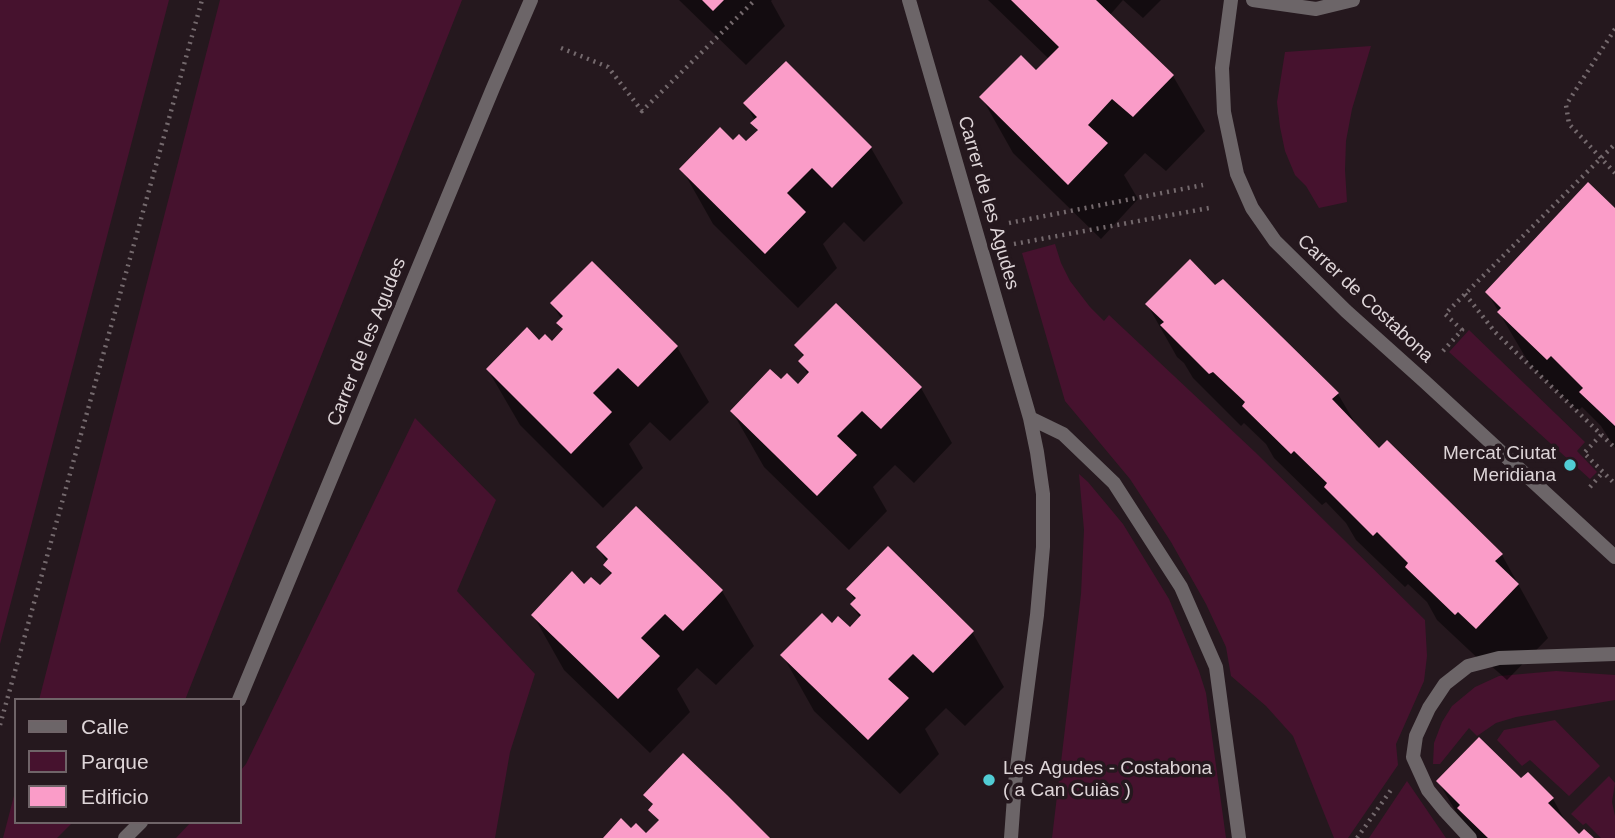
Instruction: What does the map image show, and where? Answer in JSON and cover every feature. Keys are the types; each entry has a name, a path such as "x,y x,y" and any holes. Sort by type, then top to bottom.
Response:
{"street":[{"name":"Carrer de les Agudes","path":"240,698 487,100 531,0"},
{"name":"Carrer de les Agudes","path":"909,0 1030,418 1043,494 1043,547 1037,615 1015,783 1011,838"},
{"name":"Carrer de Costabona","path":"1231,0 1222,68 1224,112 1237,174 1252,208 1275,241 1346,311 1615,556"},
{"path":"1253,0 1316,9 1353,0"},
{"path":"1030,418 1063,434 1114,483 1181,587 1216,667 1239,838"},
{"path":"1471,838 1428,789 1413,757 1416,736 1429,708 1445,684 1468,666 1499,658 1615,654"},
{"path":"125,838 139,824"}],"path":[{"path":"0,725 202,0"},
{"path":"561,48 608,67 642,111 755,0"},
{"path":"1615,29 1566,105 1569,124 1615,173"},
{"path":"1443,351 1462,330 1445,314 1615,144"},
{"path":"1008,224 1204,185"},
{"path":"1013,244 1209,208"},
{"path":"1465,294 1495,332 1615,448"},
{"path":"1601,435 1584,453 1615,484"},
{"path":"1595,481 1603,472"},
{"path":"1357,838 1383,802"}],"green space":[{"path":"0,0 169,0 0,644"},
{"path":"220,0 462,0 186,698 40,698"},
{"path":"1371,46 1352,109 1346,141 1347,202 1319,208 1306,186 1295,175 1285,151 1277,102 1285,52"},
{"path":"1055,244 1070,281 1090,307 1104,321 1109,315 1255,452 1425,620 1427,656 1424,681 1396,744 1398,765 1348,838 1334,838 1293,736 1266,706 1231,676 1226,647 1206,604 1171,542 1130,479 1065,401 1022,253"},
{"path":"1469,330 1585,442 1577,451 1597,472 1590,479 1449,352"},
{"path":"415,418 496,500 457,591 535,674 510,752 495,838 176,838 189,824 242,824 242,769"},
{"path":"1079,474 1123,524 1169,599 1199,671 1206,693 1226,838 1052,838 1081,594 1084,530"},
{"path":"1556,671 1615,675 1615,700 1516,717 1496,723 1477,736 1469,728 1440,764 1433,764 1434,743 1442,722 1452,706 1475,687 1499,676"},
{"path":"1555,720 1600,766 1569,796 1530,760 1522,766 1497,740 1504,730"},
{"path":"1609,776 1615,783 1612,802 1615,838 1601,838 1586,823 1583,825 1571,814"},
{"path":"1407,781 1446,838 1369,838"},
{"path":"14,796 14,824 71,824 57,838 3,838"}],"building":[{"path":"702,0 724,0 713,11"},
{"path":"1011,0 1096,0 1174,75 1133,117 1112,99 1088,125 1108,143 1068,185 979,97 1021,55 1036,70 1059,47"},
{"path":"786,61 872,147 832,188 812,168 787,193 806,212 765,254 679,169 720,127 733,140 739,134 746,141 758,130 750,123 757,117 743,103"},
{"path":"1588,182 1615,208 1615,426 1579,392 1583,388 1551,356 1547,360 1497,312 1501,308 1485,292"},
{"path":"1190,259 1215,285 1223,279 1339,393 1332,399 1379,448 1387,440 1503,554 1495,561 1519,584 1476,629 1458,612 1455,615 1405,567 1408,563 1377,532 1373,536 1324,487 1327,483 1294,451 1291,454 1242,406 1245,402 1213,372 1209,374 1160,325 1164,322 1145,304"},
{"path":"592,261 678,346 638,387 618,368 593,393 612,412 571,454 486,369 527,327 539,340 545,334 552,341 563,329 556,323 563,316 550,303"},
{"path":"836,303 922,387 881,429 862,411 837,436 857,455 817,496 730,411 770,369 781,379 787,373 798,384 809,372 798,361 804,355 794,345"},
{"path":"636,506 723,590 683,631 665,614 641,638 660,656 618,699 531,615 572,571 584,584 591,577 600,585 612,573 603,565 608,559 596,547"},
{"path":"888,546 974,631 933,673 913,654 888,679 909,698 868,740 780,655 822,613 832,623 838,616 850,627 861,615 850,604 856,598 846,589"},
{"path":"1479,737 1521,778 1528,772 1554,798 1548,803 1579,834 1584,829 1594,838 1488,838 1457,808 1460,805 1436,781"},
{"path":"683,753 770,838 603,838 621,818 631,828 636,823 646,833 659,820 648,810 653,804 643,795"}],"place":[{"name":"Mercat Ciutat Meridiana","path":"1570,465"},
{"name":"Les Agudes - Costabona ( a Can Cuiàs )","path":"989,780"}]}
